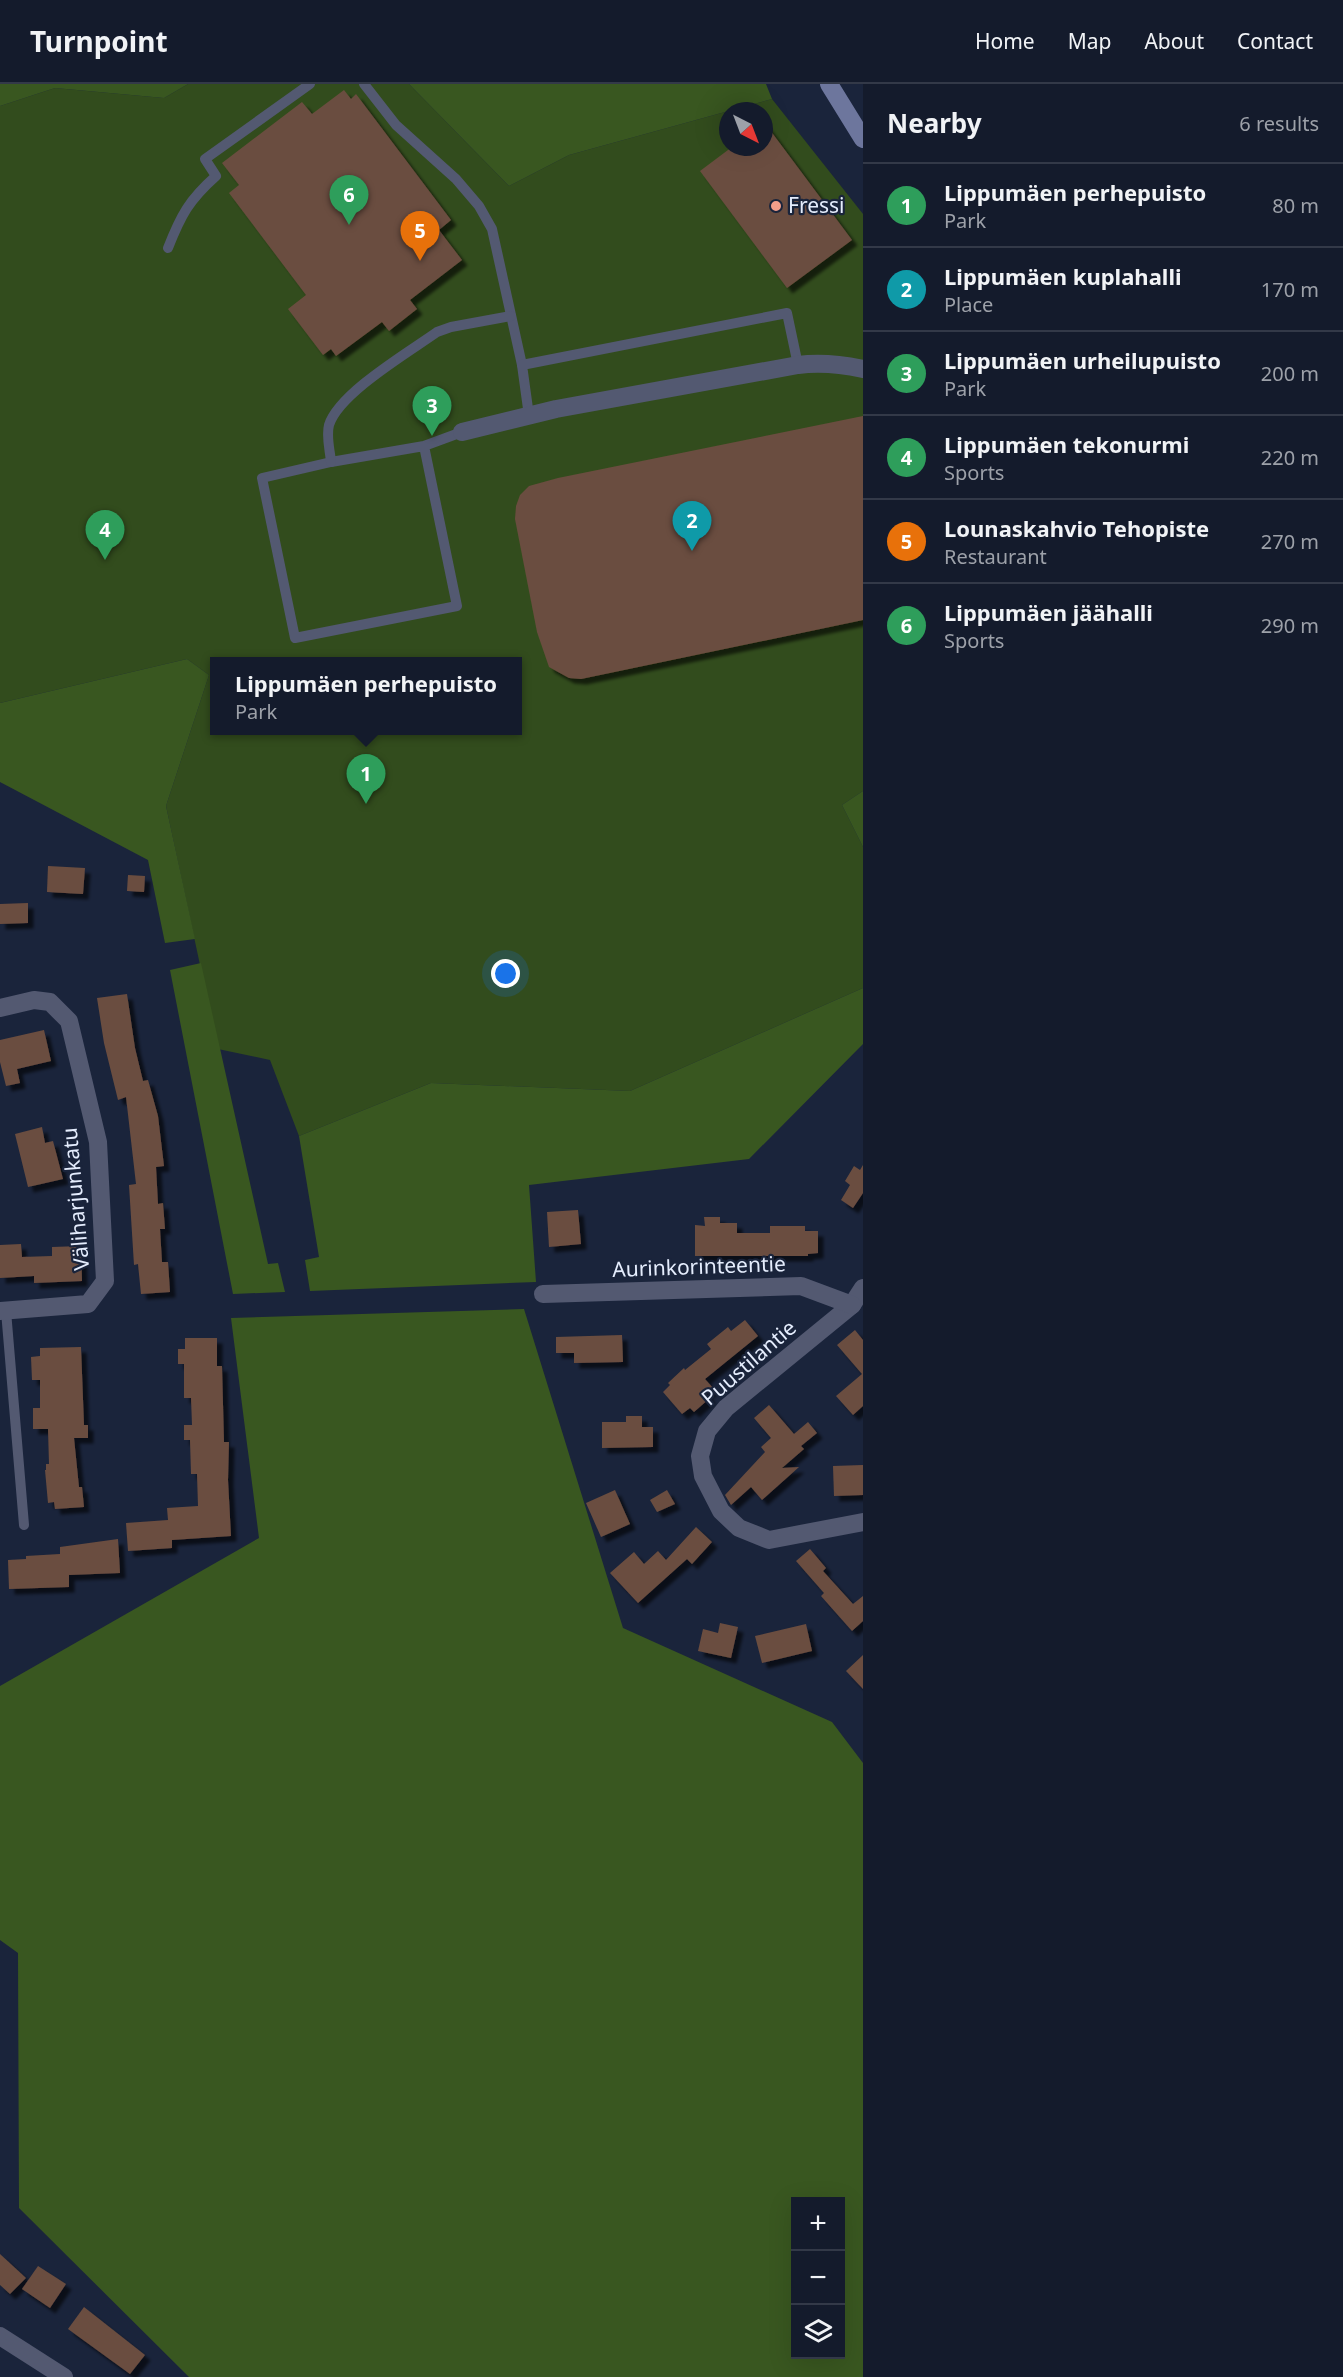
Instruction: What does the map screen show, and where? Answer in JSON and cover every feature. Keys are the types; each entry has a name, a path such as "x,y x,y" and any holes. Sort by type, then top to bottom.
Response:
{"main road":[{"path":"829,84 863,139"}],"street":[{"path":"462,432 652,390 798,365 836,363 863,369"},
{"name":"Väliharjunkatu","path":"0,1008 34,1000 50,1002 69,1021 98,1142 105,1281 88,1304 3,1311"},
{"name":"Aurinkorinteentie","path":"543,1294 801,1286 852,1305"},
{"name":"Puustilantie","path":"863,1288 852,1305 726,1408 707,1431 700,1456 703,1476 721,1510 739,1528 768,1540 863,1522"},
{"path":"0,2336 64,2377"}],"lane":[{"path":"168,248 180,217 195,195 216,176 205,159 310,84"},
{"path":"364,84 396,125 456,179 479,206 492,229 522,365 529,416"},
{"path":"522,365 787,313 798,365"},
{"path":"332,462 327,437 329,426 335,412 348,396 437,332 451,327 511,316"},
{"path":"424,446 457,606 294,638 262,478 332,462 424,446 462,432"},
{"path":"3,1311 24,1525"}],"green space":[{"path":"0,84 188,84 164,98 55,88 0,106"},
{"path":"188,84 409,84 509,186 569,155 719,113 719,156 773,156 773,102 761,102 772,99 863,214 863,791 842,805 863,847 863,988 630,1091 431,1083 299,1136 270,1060 218,1049 166,806 209,675 187,659 0,703 0,106 55,88 164,98"},
{"path":"409,84 766,84 772,99 761,102 719,102 719,114 569,155 509,186"},
{"path":"187,659 209,675 166,806 195,939 165,943 148,860 0,782 0,703"},
{"path":"863,791 863,847 842,805"},
{"path":"201,963 268,1264 278,1263 285,1292 233,1294 170,970"},
{"path":"863,988 863,1044 749,1159 529,1185 536,1282 310,1291 305,1260 319,1257 299,1136 431,1083 630,1091"},
{"path":"524,1309 623,1628 832,1722 863,1763 863,2377 189,2377 19,2208 18,1953 0,1940 0,1686 259,1538 231,1318"}],"building":[{"path":"344,90 351,99 356,94 451,220 439,230 462,260 410,300 417,309 389,331 382,322 336,356 331,349 323,355 288,309 306,295 229,193 239,185 222,163 302,102 312,114"},
{"name":"Fressi","path":"773,134 852,240 787,288 700,171 720,156 773,156"},
{"path":"863,416 863,620 581,679 569,678 549,667 537,632 515,519 520,495 529,486 558,478"},
{"path":"48,866 85,868 83,894 47,892"},
{"path":"128,875 145,876 144,892 127,891"},
{"path":"28,903 28,923 0,924 0,904"},
{"path":"127,994 135,1048 143,1081 148,1080 158,1116 164,1166 156,1167 158,1204 163,1203 165,1229 160,1229 162,1262 168,1262 170,1292 141,1294 138,1264 134,1265 129,1185 136,1184 126,1097 118,1100 104,1043 97,998"},
{"path":"44,1030 51,1061 17,1069 20,1083 6,1086 0,1062 0,1040"},
{"path":"42,1127 45,1143 53,1141 63,1179 28,1187 15,1134"},
{"path":"863,1165 863,1193 853,1208 841,1200 850,1185 845,1181 854,1166 860,1170"},
{"path":"578,1210 581,1244 549,1247 547,1212"},
{"path":"704,1217 720,1217 720,1223 737,1223 737,1233 770,1233 770,1226 805,1226 805,1231 818,1231 818,1253 808,1254 808,1256 695,1256 695,1225 705,1226"},
{"path":"21,1244 22,1257 52,1256 52,1247 81,1246 82,1281 34,1283 34,1276 0,1278 0,1245"},
{"path":"745,1320 758,1336 705,1379 713,1388 706,1394 710,1398 694,1412 690,1408 682,1414 663,1392 670,1385 668,1383 684,1368 685,1370 711,1349 707,1344 728,1327 731,1331"},
{"path":"855,1330 863,1340 863,1406 853,1415 836,1396 862,1374 837,1345"},
{"path":"622,1335 623,1362 574,1363 574,1353 556,1353 556,1337"},
{"path":"185,1338 217,1338 217,1366 222,1366 224,1442 229,1442 228,1480 231,1536 172,1540 172,1548 128,1551 126,1523 168,1520 167,1508 198,1506 197,1474 191,1474 190,1440 184,1440 184,1425 192,1425 191,1398 184,1398 184,1364 178,1364 178,1349 185,1349"},
{"path":"81,1347 84,1425 88,1425 88,1438 74,1438 79,1487 82,1487 84,1507 55,1509 54,1502 48,1503 45,1470 46,1464 49,1464 48,1429 33,1429 33,1408 40,1408 40,1380 32,1380 31,1357 40,1356 40,1348"},
{"path":"769,1405 794,1434 808,1422 817,1433 801,1446 804,1449 782,1468 799,1467 762,1500 751,1487 731,1505 725,1495 765,1452 761,1447 771,1438 754,1418"},
{"path":"626,1416 642,1416 642,1427 653,1427 653,1447 602,1448 602,1422 626,1422"},
{"path":"863,1465 863,1495 834,1496 833,1466"},
{"path":"615,1490 630,1524 601,1537 586,1503"},
{"path":"667,1490 675,1504 657,1512 650,1500"},
{"path":"696,1527 712,1542 692,1564 687,1559 638,1603 610,1573 634,1552 644,1564 658,1551 666,1560"},
{"path":"118,1539 120,1573 69,1575 69,1587 9,1589 8,1560 26,1559 26,1556 60,1554 60,1547"},
{"path":"810,1549 826,1568 823,1571 853,1604 863,1596 863,1621 852,1631 821,1596 824,1593 796,1561"},
{"path":"720,1623 738,1627 731,1658 698,1651 703,1629 718,1633"},
{"path":"806,1624 812,1651 762,1663 755,1636"},
{"path":"863,1655 863,1689 846,1671"},
{"path":"0,2254 26,2278 10,2294 0,2285"},
{"path":"38,2266 66,2284 50,2308 22,2289"},
{"path":"84,2307 145,2355 130,2374 68,2329"}],"place":[{"name":"Fressi","path":"776,206"},
{"name":"Lippumäen jäähalli","path":"349,225"},
{"name":"Lounaskahvio Tehopiste","path":"420,261"},
{"name":"Lippumäen urheilupuisto","path":"432,436"},
{"name":"Lippumäen kuplahalli","path":"692,551"},
{"name":"Lippumäen tekonurmi","path":"105,560"},
{"name":"Lippumäen perhepuisto","path":"366,804"}]}
